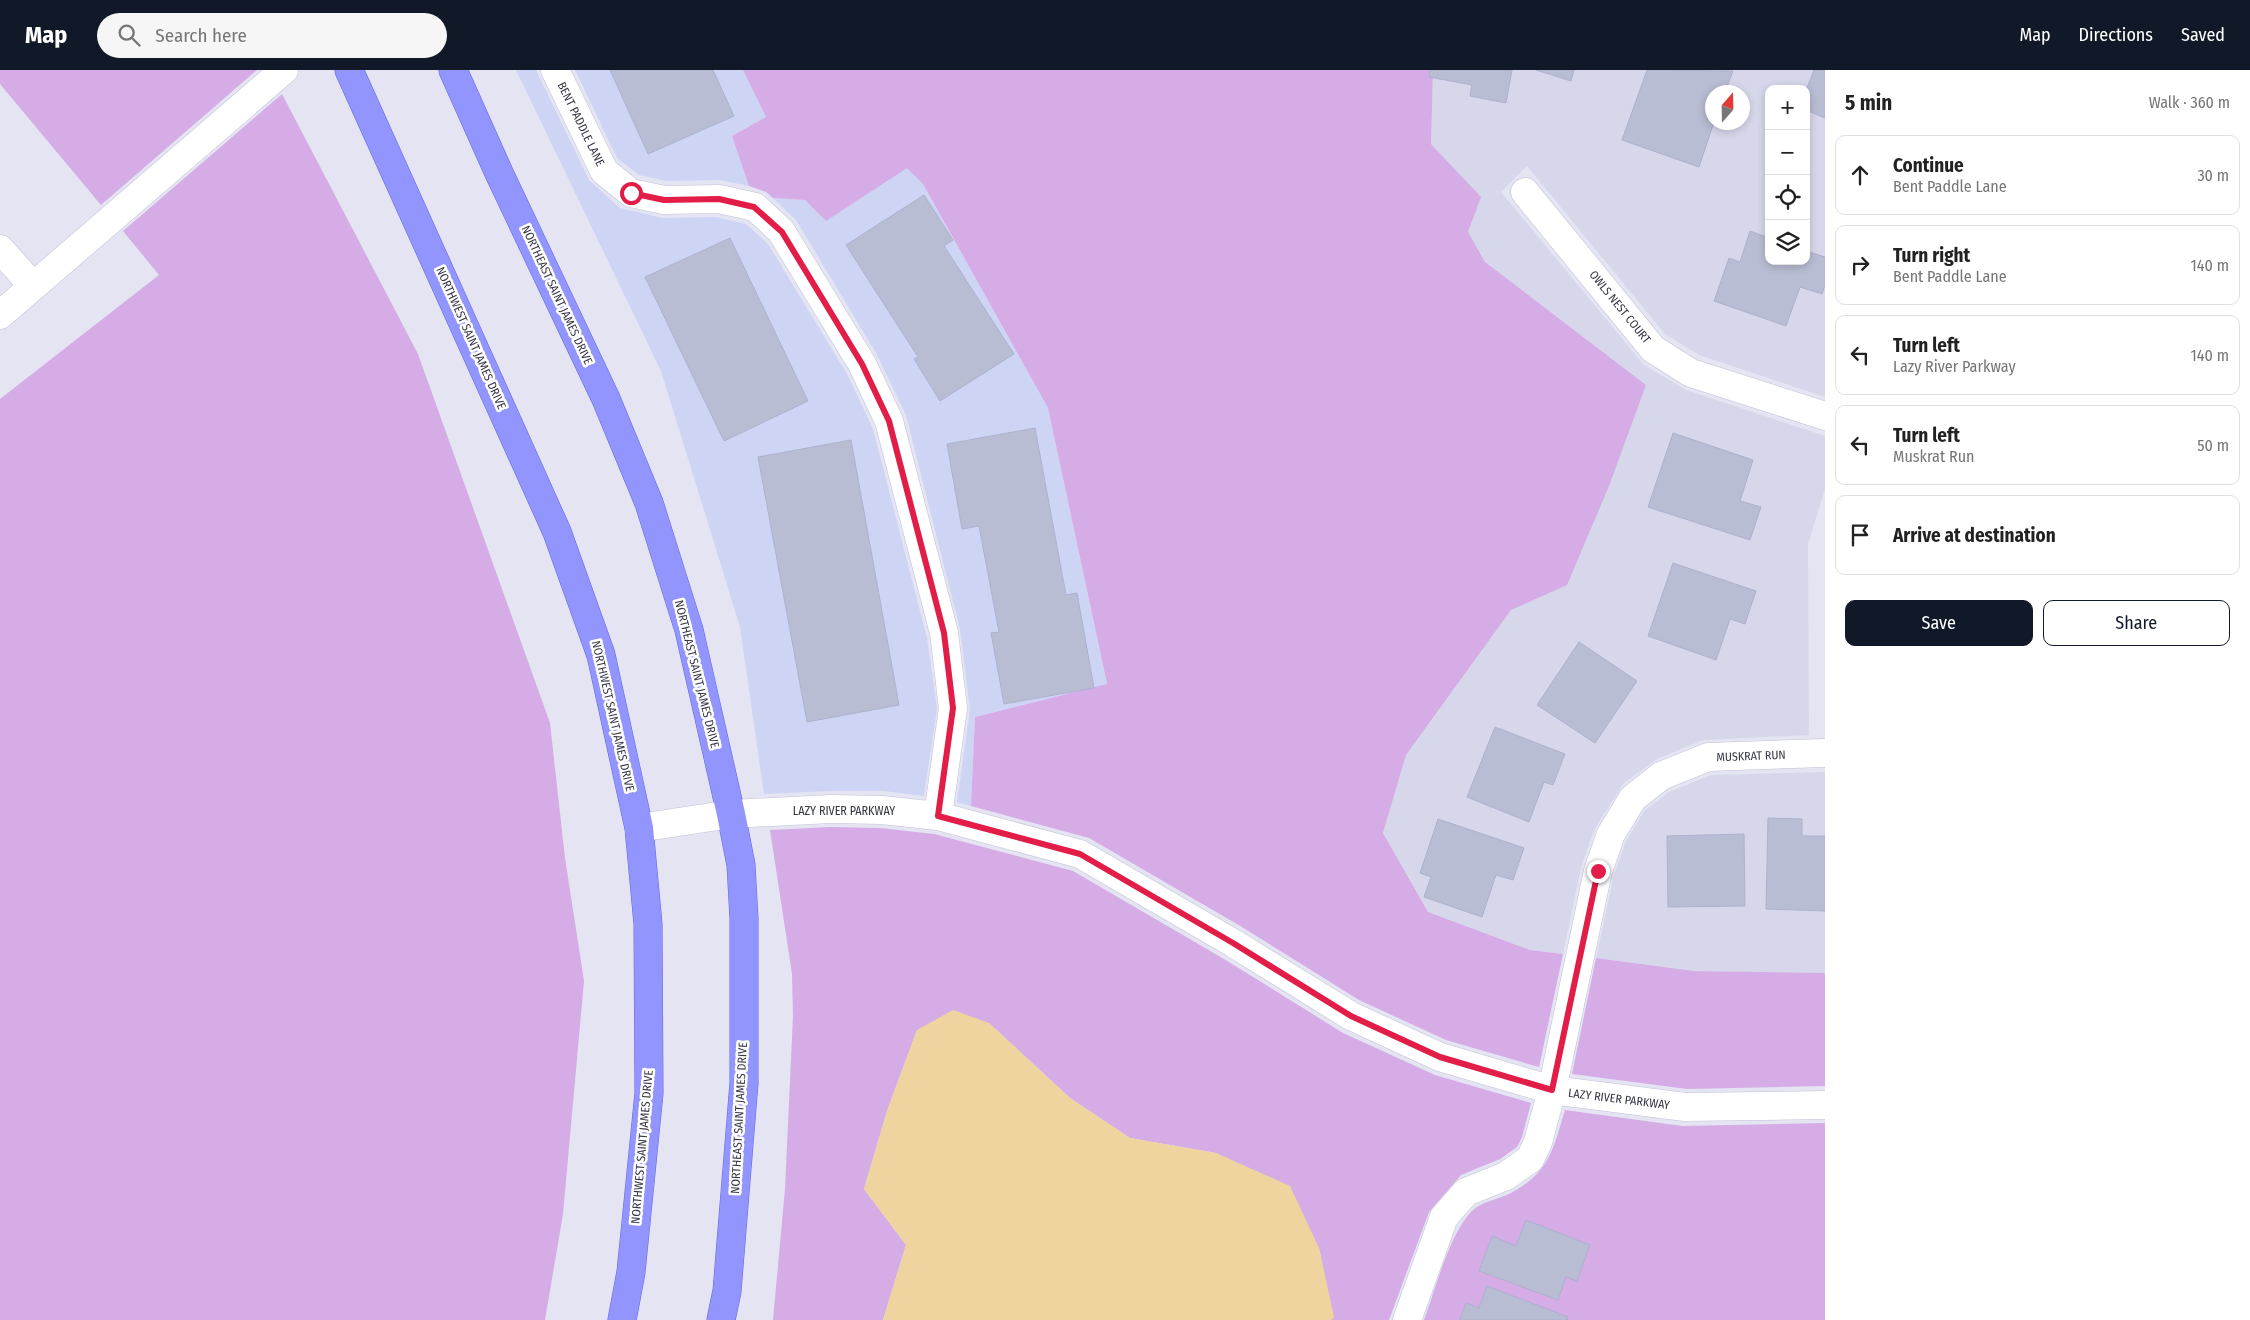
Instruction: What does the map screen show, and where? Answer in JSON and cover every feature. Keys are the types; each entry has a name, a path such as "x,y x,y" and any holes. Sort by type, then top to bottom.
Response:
{"main road":[{"name":"NORTHWEST SAINT JAMES DRIVE","path":"350,70 558,532 601,655 639,828 648,924 649,1093 631,1272 622,1320"},
{"name":"NORTHEAST SAINT JAMES DRIVE","path":"454,70 499,173 606,399 649,503 688,630 731,814 741,865 744,920 744,1083 728,1291 721,1320"}],"street":[{"path":"0,316 284,70"},
{"name":"BENT PADDLE LANE","path":"555,70 604,171 631,193 664,200 719,199 754,207 782,232 862,364 889,421 944,633 953,708 938,816"},
{"name":"OWLS NEST COURT","path":"1525,192 1654,349 1691,373 1825,416"},
{"path":"0,250 33,286"},
{"name":"MUSKRAT RUN","path":"1407,1320 1444,1217 1466,1192 1506,1176 1530,1158 1538,1142 1552,1090 1598,871 1611,834 1633,798 1662,776 1708,757 1825,753"},
{"name":"LAZY RIVER PARKWAY","path":"639,828 731,814 831,809 882,810 938,816 1080,854 1233,943 1351,1016 1440,1057 1552,1090 1685,1107 1825,1105"}],"shaded area":[{"path":"0,70 257,70 101,205 0,84"},
{"path":"516,70 536,70 589,180 620,208 663,218 716,217 746,224 768,244 847,374 873,429 927,638 937,709 924,796 884,791 764,794 740,627 661,371"},
{"path":"575,70 743,70 766,117 732,136 749,186 720,180 667,181 639,175 617,158"},
{"path":"743,70 1433,70 1431,144 1481,197 1468,232 1485,262 1646,385 1609,486 1567,585 1511,610 1406,755 1383,833 1428,912 1530,950 1563,954 1539,1067 1446,1040 1359,1000 1242,927 1089,838 971,806 975,717 1107,684 1048,408 923,184 907,168 826,221 805,200 773,198 766,192 749,186 732,136 766,117"},
{"path":"1433,70 1825,70 1825,397 1699,355 1665,334 1527,166 1501,192 1644,365 1686,390 1825,436 1825,489 1808,544 1809,735 1703,740 1657,759 1624,783 1595,828 1581,867 1563,954 1530,950 1428,912 1383,833 1406,755 1511,610 1567,584 1646,385 1485,262 1468,233 1480,197 1431,144"},
{"path":"282,94 418,354 550,723 565,858 584,981 563,1214 545,1320 0,1320 0,399 159,275 123,231"},
{"path":"907,167 923,184 1048,408 1107,685 975,717 971,806 957,802 970,709 960,629 906,415 876,353 796,220 773,198 805,200 826,220"},
{"path":"1825,772 1825,973 1694,971 1596,958 1614,875 1626,841 1644,811 1669,792 1711,775"},
{"path":"830,827 880,828 934,834 1073,871 1224,959 1343,1033 1435,1075 1531,1103 1522,1137 1517,1147 1500,1159 1461,1175 1429,1212 1389,1320 1331,1320 1333,1316 1319,1248 1216,1153 1130,1138 1070,1098 989,1023 917,1030 887,1111 864,1189 906,1245 883,1320 773,1320 785,1189 793,1016 792,974 770,830"},
{"path":"1596,958 1694,971 1825,973 1825,1086 1687,1089 1572,1074"},
{"path":"953,1010 989,1023 1070,1098 1130,1138 1216,1153 1290,1186 1319,1248 1334,1317 1331,1320 883,1320 906,1245 864,1189 887,1111 917,1030"},
{"path":"1565,1110 1682,1126 1825,1123 1825,1320 1424,1320 1451,1246 1465,1220 1477,1207 1511,1193 1534,1177 1542,1168 1553,1148"}],"building":[{"path":"610,70 713,70 734,116 648,154"},
{"path":"1430,70 1512,70 1506,103 1470,96 1472,85 1429,77"},
{"path":"1536,70 1574,70 1571,81"},
{"path":"1647,70 1733,71 1728,85 1705,85 1705,130 1711,130 1699,167 1622,140"},
{"path":"1814,70 1825,70 1825,118 1810,112 1810,85 1808,85"},
{"path":"924,195 953,240 944,246 1014,354 940,401 914,359 918,357 846,245"},
{"path":"1750,231 1765,237 1765,265 1810,265 1810,252 1825,257 1825,285 1822,294 1800,287 1786,326 1714,301 1729,258 1740,262"},
{"path":"730,238 808,401 724,441 645,277"},
{"path":"1035,428 1066,595 1077,593 1094,688 1004,704 991,633 999,632 979,526 962,529 947,444"},
{"path":"1673,433 1753,460 1740,501 1761,507 1750,540 1648,507"},
{"path":"851,440 899,705 807,722 758,457"},
{"path":"1673,563 1756,591 1745,624 1730,619 1716,660 1648,636"},
{"path":"1579,642 1637,681 1595,743 1537,705"},
{"path":"1495,727 1565,754 1553,785 1544,782 1529,822 1467,797"},
{"path":"1768,818 1802,819 1802,836 1825,836 1825,911 1766,909"},
{"path":"1438,819 1524,848 1513,880 1496,875 1482,917 1424,897 1431,877 1420,873"},
{"path":"1744,834 1745,906 1668,907 1667,836"},
{"path":"1526,1220 1590,1245 1577,1281 1566,1277 1558,1300 1479,1271 1492,1236 1516,1246"},
{"path":"1487,1286 1568,1317 1567,1320 1460,1320 1466,1303 1479,1308"}],"route":[{"path":"631,193 664,200 719,199 754,207 782,232 862,364 889,421 944,633 953,708 938,816 1080,854 1233,943 1351,1016 1440,1057 1552,1090 1598,871"}]}
